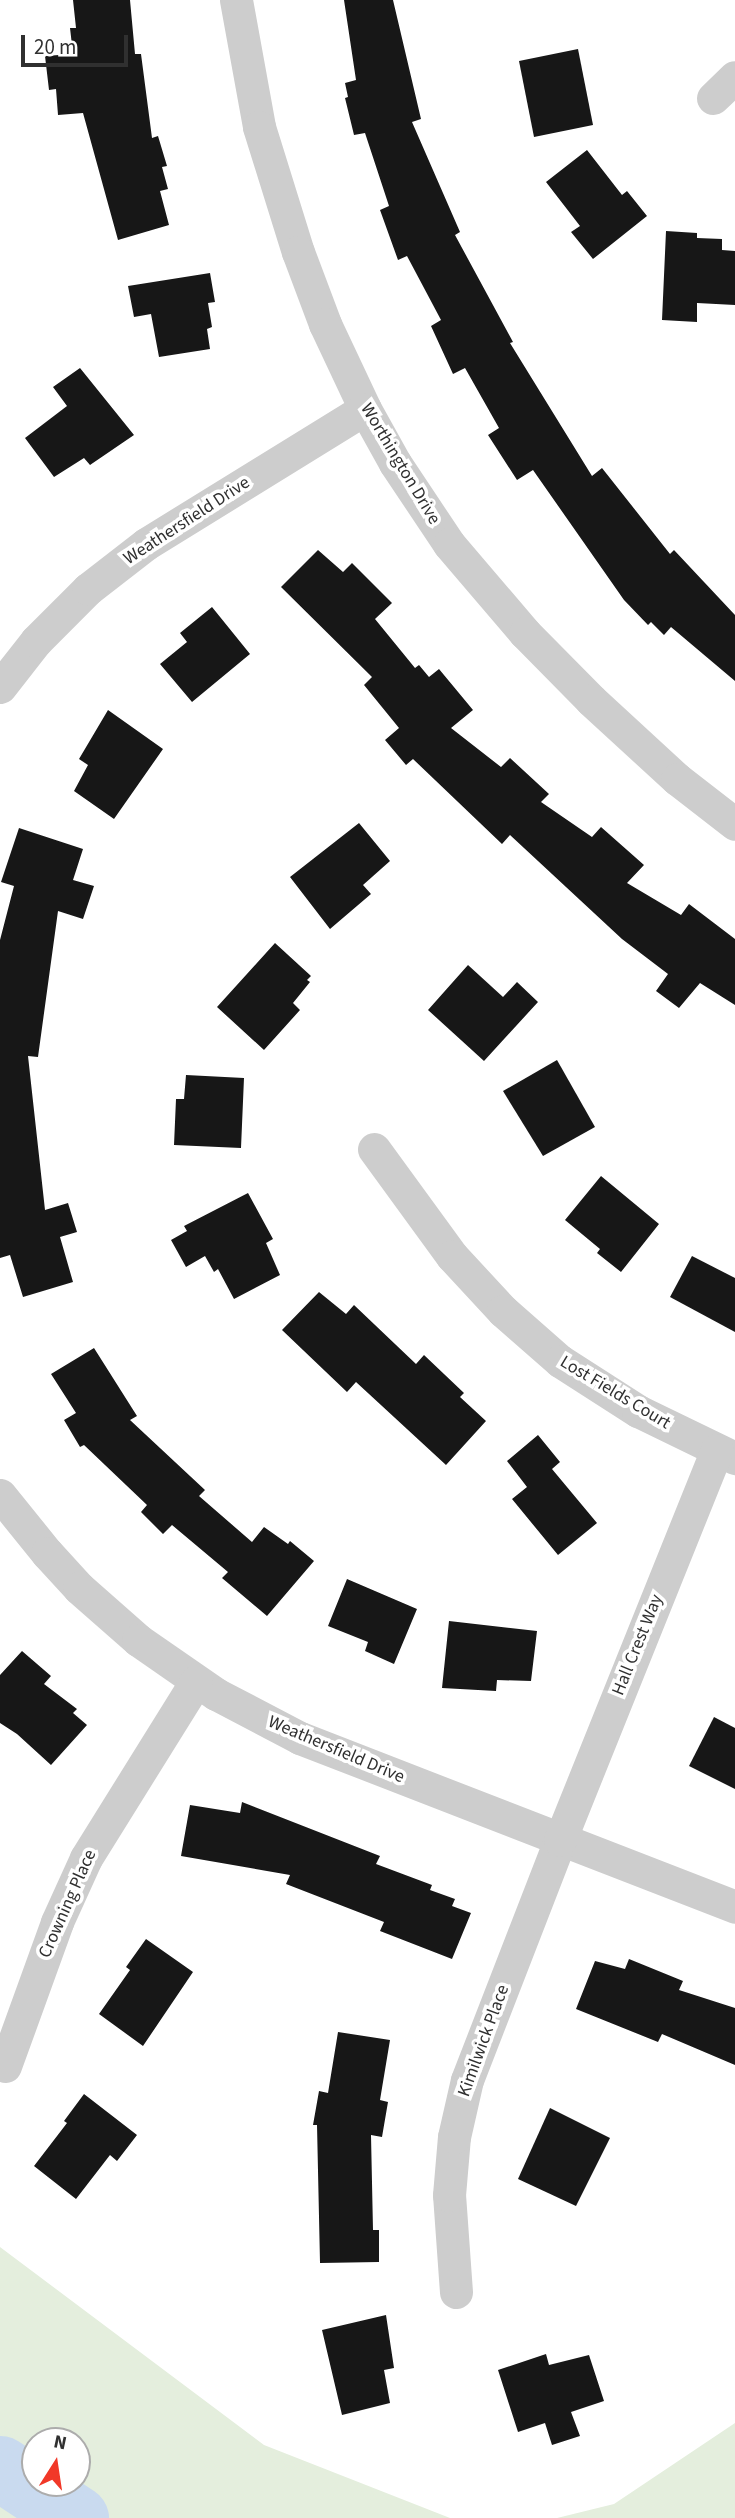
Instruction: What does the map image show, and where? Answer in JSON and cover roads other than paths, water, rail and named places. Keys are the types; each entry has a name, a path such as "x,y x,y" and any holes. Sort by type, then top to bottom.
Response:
{"street":[{"name":"Worthington Drive","path":"236,0 259,128 298,252 325,324 365,409 395,463 449,544 526,633 629,735 735,824"},
{"name":"Weathersfield Drive","path":"0,687 36,641 88,589 146,544 365,409"},
{"name":"Lost Fields Court","path":"374,1149 452,1256 513,1320 560,1361 638,1411 726,1454"},
{"name":"Hall Crest Way","path":"560,1840 726,1454"},
{"name":"Weathersfield Drive","path":"0,1495 79,1588 138,1640 196,1682 300,1738 735,1907"},
{"name":"Crowning Place","path":"5,2066 57,1922 86,1858 196,1682"},
{"name":"Kimilwick Place","path":"456,2292 449,2195 454,2137 467,2080 560,1840"}],"waterway":[{"path":"0,2468 76,2518"}]}
